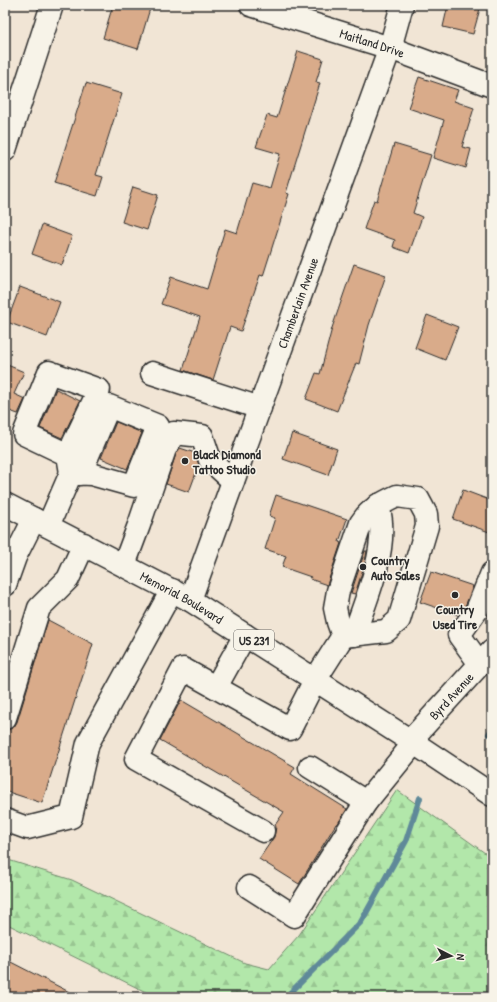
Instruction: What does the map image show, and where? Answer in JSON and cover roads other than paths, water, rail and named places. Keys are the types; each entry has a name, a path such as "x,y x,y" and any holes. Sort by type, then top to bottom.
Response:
{"street":[{"path":"5,150 52,5"},
{"name":"Maitland Drive","path":"251,5 390,48 492,86"},
{"name":"Chamberlain Avenue","path":"5,820 27,828 71,817 88,743 181,595 233,481 390,48 402,5"},
{"path":"152,373 260,408"},
{"path":"124,565 165,449 174,432 202,436 210,460 233,481"},
{"path":"5,585 15,557 41,522 73,467"},
{"path":"397,496 418,499 426,514 427,526 399,620 386,631 349,635 338,622 335,608 338,591 361,524 366,516 378,505 397,496"},
{"name":"Memorial Boulevard","path":"5,504 181,595 492,794"},
{"path":"263,831 136,759 183,669 290,729 315,680 349,635 377,564 382,522 378,505"},
{"path":"5,718 40,608 68,579 84,544"},
{"path":"486,658 459,635 477,610 492,573"},
{"path":"216,687 245,635"},
{"name":"Byrd Avenue","path":"249,888 294,916 366,802 412,742 486,658"},
{"path":"310,767 366,802"}],"waterway":[{"path":"489,734 492,729"},
{"path":"286,997 361,922 406,841 420,798"}],"place":[{"name":"Black Diamond Tattoo Studio","path":"185,461"},
{"name":"Country Auto Sales","path":"363,567"},
{"name":"Country Used Tire","path":"455,595"}]}
